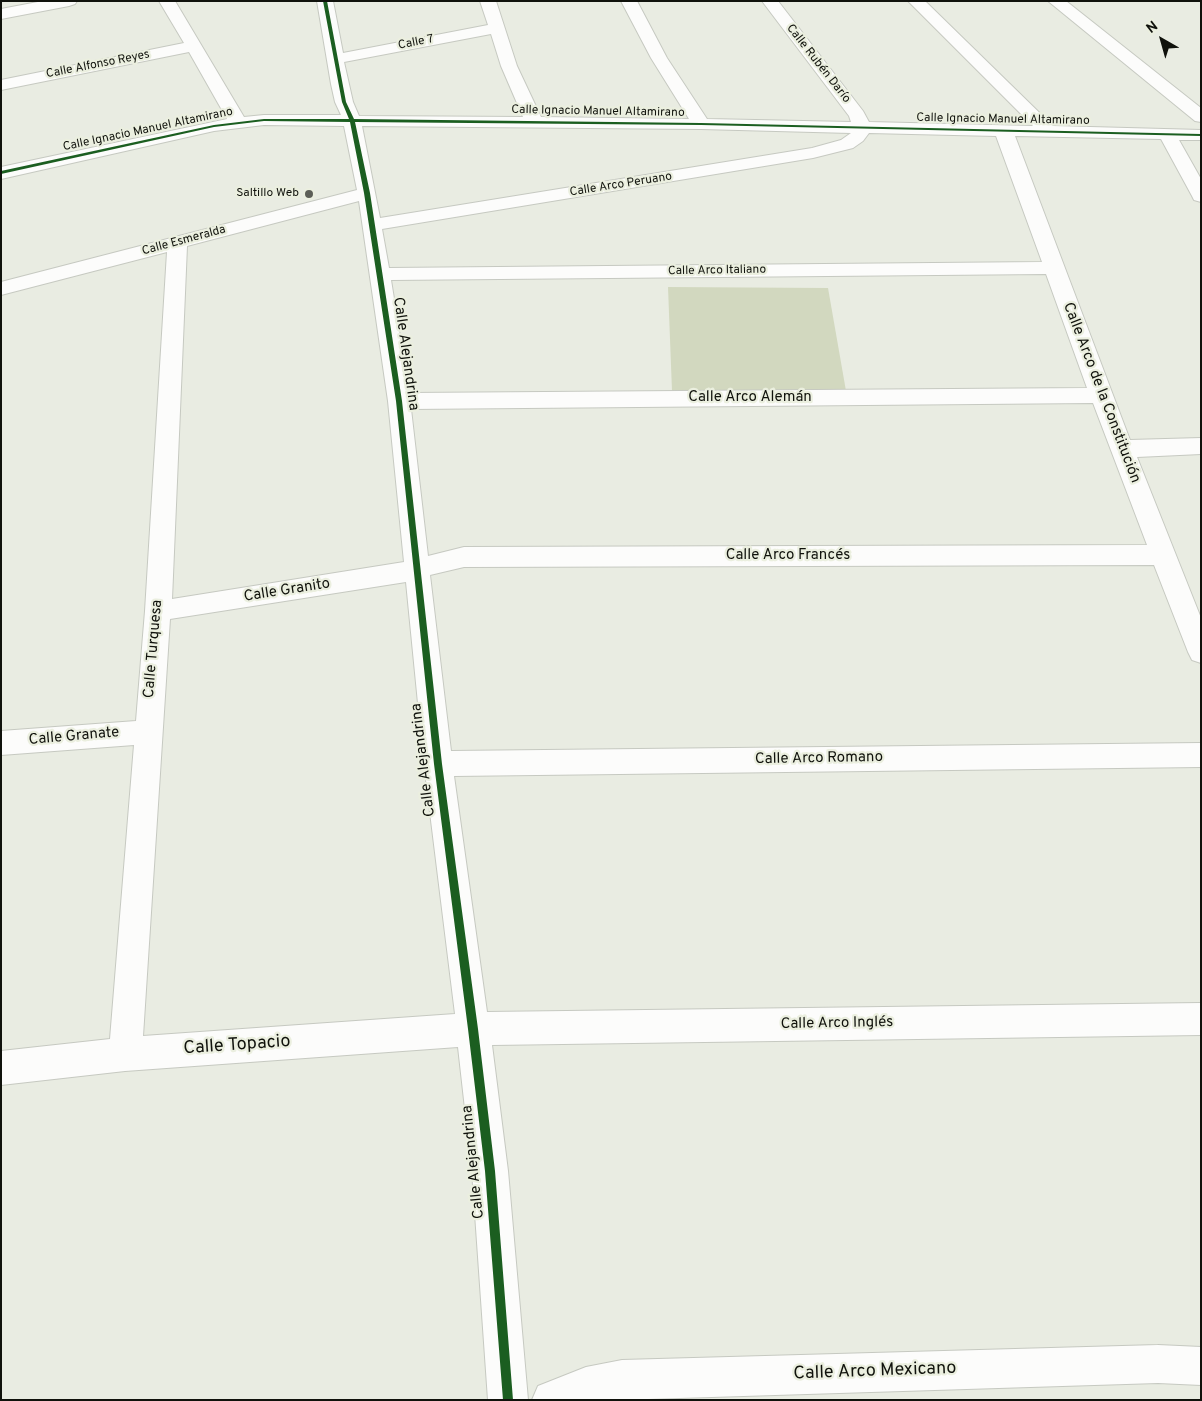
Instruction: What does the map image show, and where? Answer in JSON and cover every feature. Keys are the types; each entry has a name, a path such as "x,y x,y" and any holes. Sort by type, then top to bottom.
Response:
{"street":[{"path":"1,14 69,1"},
{"path":"167,1 238,122"},
{"name":"Calle Alejandrina","path":"325,1 344,102 352,120 367,194 399,401 438,764 490,1171 508,1400"},
{"path":"488,1 517,87 535,123"},
{"path":"629,1 660,58 701,124"},
{"name":"Calle Rubén Darío","path":"770,1 857,115 863,129"},
{"path":"916,1 1050,133"},
{"path":"1056,1 1201,117"},
{"name":"Calle 7","path":"335,59 497,28"},
{"name":"Calle Alfonso Reyes","path":"1,85 194,46"},
{"name":"Calle Ignacio Manuel Altamirano","path":"1,173 238,122 264,120 701,124 1201,135"},
{"name":"Calle Arco Peruano","path":"372,225 813,153 847,144 857,138 863,129"},
{"name":"Calle Arco de la Constitución","path":"1004,132 1101,395 1162,556 1201,652"},
{"path":"1167,134 1201,196"},
{"name":"Calle Esmeralda","path":"1,289 367,194"},
{"name":"Calle Turquesa","path":"125,1054 147,732 158,611 177,243"},
{"name":"Calle Arco Italiano","path":"380,274 1054,268"},
{"name":"Calle Arco Alemán","path":"399,401 1101,395"},
{"path":"1122,449 1201,446"},
{"name":"Calle Arco Francés","path":"416,570 439,562 464,557 494,556 1162,556"},
{"name":"Calle Granito","path":"158,611 416,570"},
{"name":"Calle Granate","path":"1,743 147,732"},
{"name":"Calle Arco Romano","path":"438,764 1201,755"},
{"name":"Calle Arco Inglés","path":"473,1029 1201,1020"},
{"name":"Calle Topacio","path":"1,1068 125,1054 473,1029"},
{"name":"Calle Arco Mexicano","path":"552,1400 586,1387 622,1380 1158,1364 1201,1366"}],"green space":[{"path":"668,287 828,288 846,391 672,391"}],"cycle path":[{"path":"325,1 340,84 344,102 352,120 367,193 399,401 438,764 490,1171 508,1400"},
{"path":"1,173 214,126 264,120 701,124 1201,135"}],"place":[{"name":"Saltillo Web","path":"309,194"}]}
